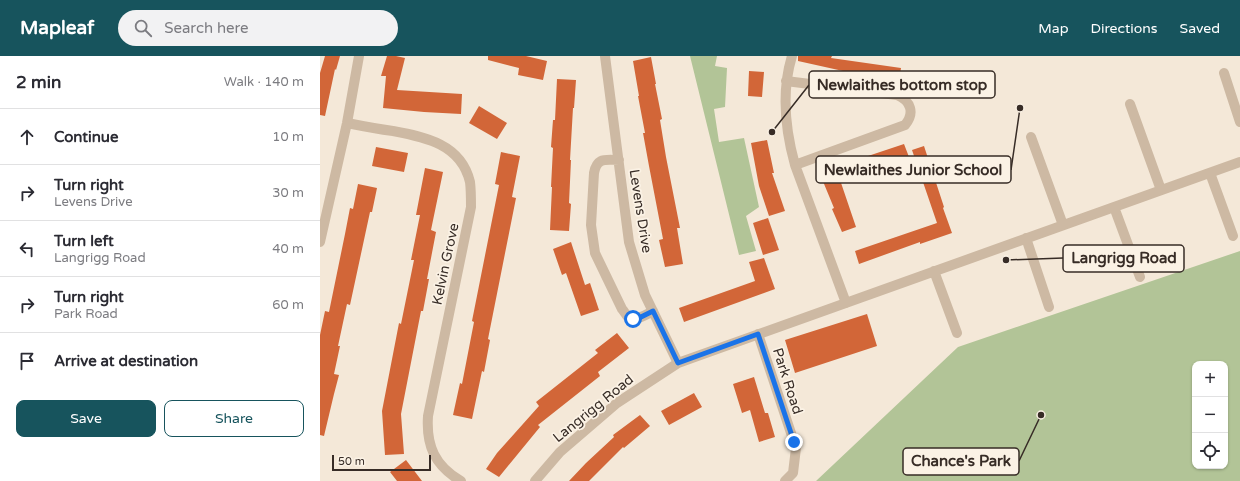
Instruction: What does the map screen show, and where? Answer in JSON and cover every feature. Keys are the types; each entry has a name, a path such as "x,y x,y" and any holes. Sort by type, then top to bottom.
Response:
{"street":[{"path":"320,242 347,123 359,56"},
{"name":"Levens Drive","path":"605,56 629,242 645,295 678,363"},
{"path":"792,56 786,81 786,124 790,145 795,165 846,303"},
{"path":"1224,73 1235,89 1240,122"},
{"path":"786,81 897,95 904,98 908,102 910,113 910,119 901,127 795,165"},
{"path":"1130,104 1161,190"},
{"name":"Kelvin Grove","path":"347,123 431,140 453,152 466,171 470,182 471,207 427,427 429,443 439,463 448,472 461,481"},
{"path":"1031,137 1063,225"},
{"path":"619,160 605,160 596,165 594,173 591,225 595,253 622,309 628,317 633,319 639,318 653,311"},
{"name":"Langrigg Road","path":"535,481 560,452 617,403 678,363 1240,162"},
{"path":"1210,173 1233,236"},
{"path":"1114,207 1140,277"},
{"path":"1026,238 1049,307"},
{"path":"934,271 957,333"},
{"name":"Park Road","path":"758,334 796,448 793,473 785,481"}],"green space":[{"path":"690,56 717,56 715,66 727,68 725,107 714,109 719,142 744,138 759,207 746,216 756,251 739,255"},
{"path":"1240,251 1240,481 816,481 958,347"}],"building":[{"path":"325,56 340,56 336,70 335,69 325,116 320,115 320,73"},
{"path":"387,56 405,58 397,90 462,94 461,114 383,108 386,76 381,76"},
{"path":"488,56 526,56 547,61 543,80 518,75 519,68 488,60"},
{"path":"798,56 832,56 831,58 901,68 899,81 843,74 843,71 798,61"},
{"path":"651,57 662,119 660,120 666,157 680,228 677,228 683,264 665,267 659,240 663,239 643,133 645,133 633,61"},
{"path":"749,71 764,72 762,97 748,96"},
{"path":"557,79 576,80 570,160 569,203 571,204 569,231 550,230 553,148 551,147 553,120 555,120"},
{"path":"479,106 507,123 497,139 469,123"},
{"path":"767,140 774,173 772,173 785,211 769,216 759,186 751,143"},
{"path":"904,144 909,157 855,175 850,162"},
{"path":"924,146 952,233 920,244 920,242 859,264 855,251 937,223 912,150"},
{"path":"376,147 408,153 404,172 372,166"},
{"path":"501,152 520,156 512,197 516,198 488,339 490,340 484,372 482,371 472,419 453,415 460,383 462,384 474,322 472,321 499,185 495,184"},
{"path":"425,168 443,172 431,230 436,232 427,279 429,279 423,311 421,311 401,414 404,454 385,455 382,411 399,323 401,324 414,260 411,260 420,215 416,215"},
{"path":"838,174 856,227 842,232 832,209 834,208 822,179"},
{"path":"358,184 377,188 372,212 370,212 350,305 347,304 338,346 340,346 334,374 339,375 324,436 320,435 320,335 325,311 329,312 350,208 353,209"},
{"path":"768,218 779,250 763,255 753,223"},
{"path":"571,242 585,285 590,283 599,310 581,316 566,273 562,275 553,249"},
{"path":"764,258 775,289 684,322 679,308 755,281 749,262"},
{"path":"867,314 877,346 795,373 785,340"},
{"path":"617,333 629,348 598,372 600,376 538,425 540,427 499,477 486,469 497,453 539,406 536,402 598,353 595,350"},
{"path":"754,377 765,413 768,413 775,437 759,442 750,410 742,413 733,384"},
{"path":"694,393 702,407 669,425 661,411"},
{"path":"640,415 650,426 624,448 623,447 589,481 569,481 614,437 613,435"},
{"path":"406,460 422,481 397,481 390,472"}],"place":[{"name":"Newlaithes Junior School","path":"1020,108"},
{"name":"Newlaithes bottom stop","path":"772,132"},
{"name":"Langrigg Road","path":"1006,260"},
{"name":"Chance's Park","path":"1041,415"}],"route":[{"path":"633,319 639,318 653,311 678,363 758,334 794,442"}]}
